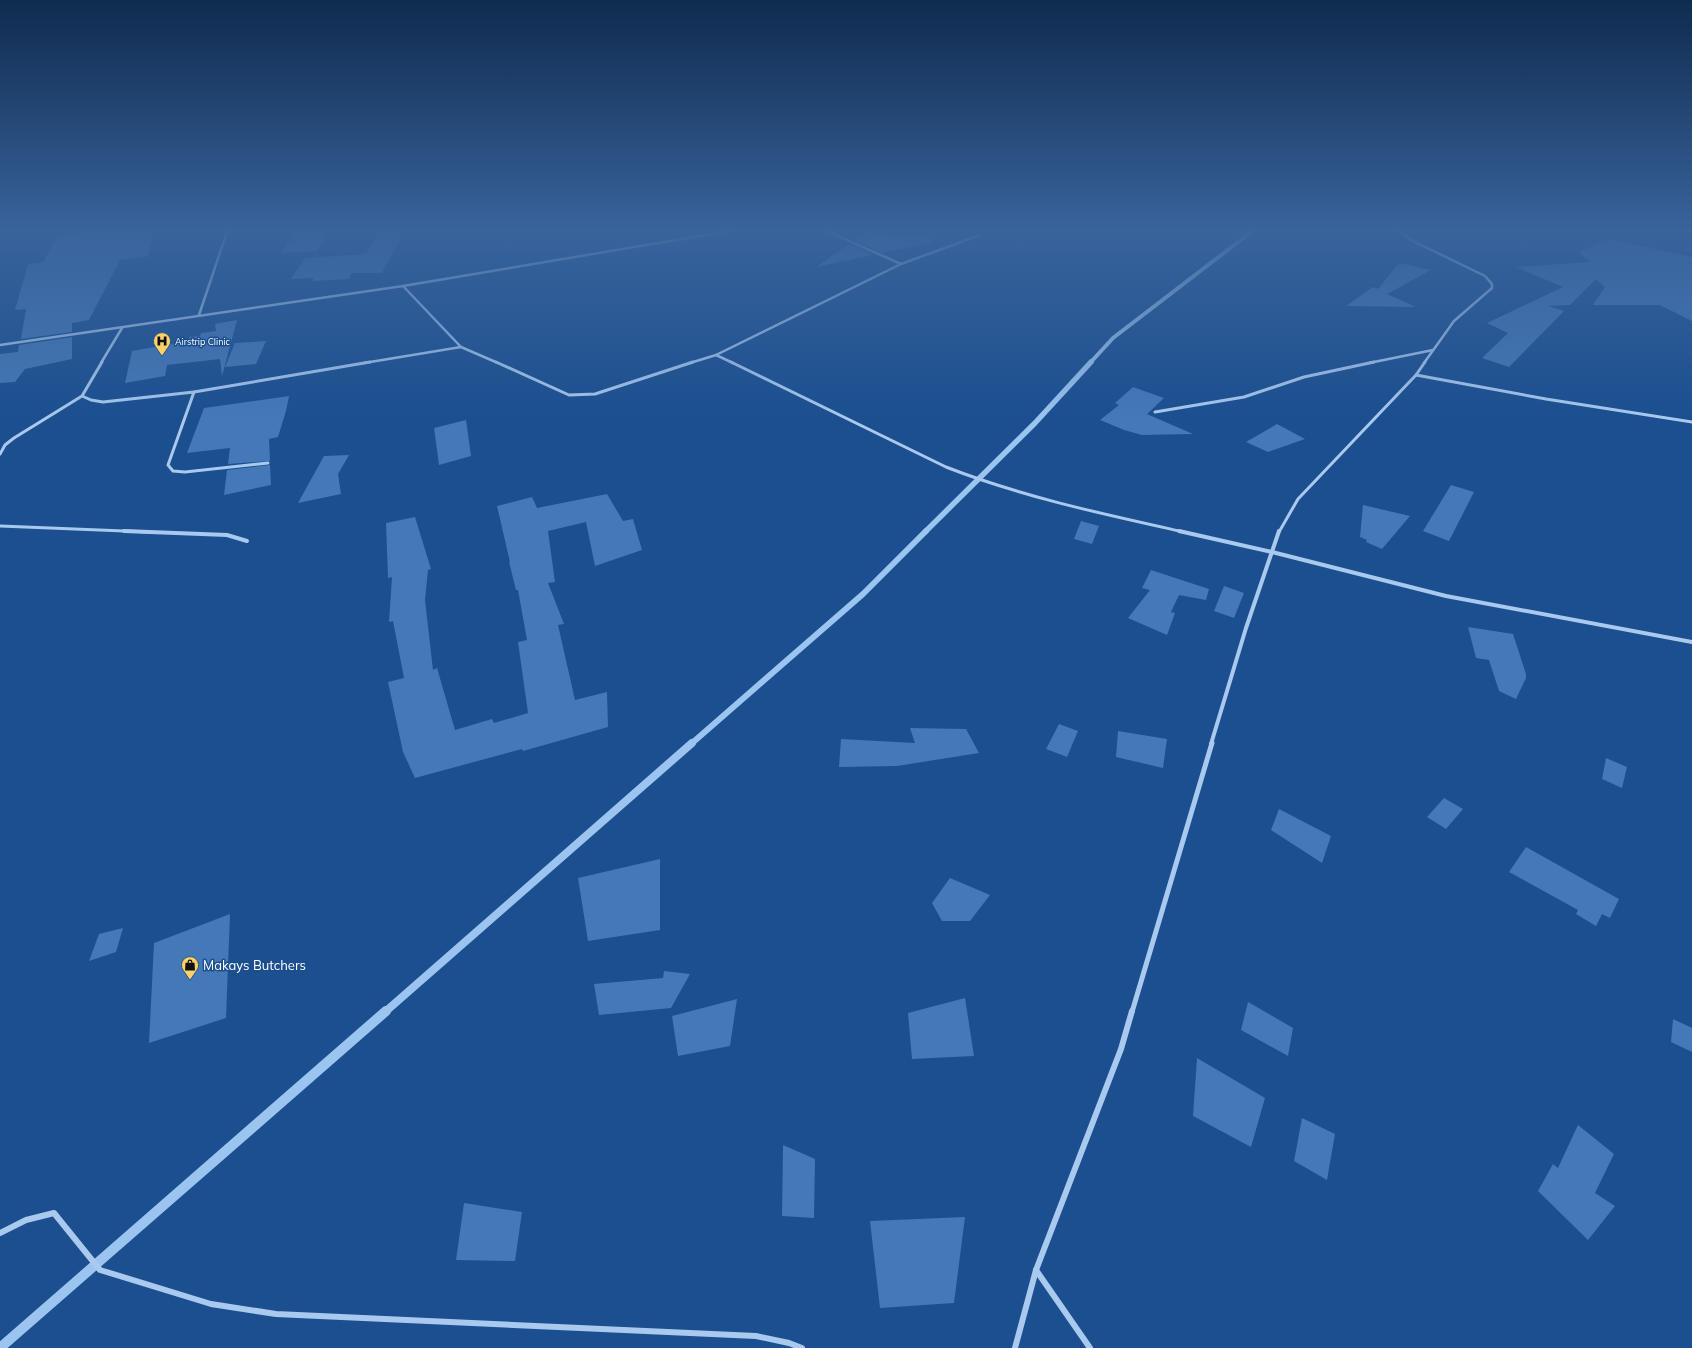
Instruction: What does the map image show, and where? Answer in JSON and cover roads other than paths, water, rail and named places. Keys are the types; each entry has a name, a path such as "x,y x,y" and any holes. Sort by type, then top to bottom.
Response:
{"street":[{"path":"199,315 207,292"},
{"path":"0,345 361,292"},
{"path":"409,292 461,347 569,395 595,394 716,355 844,292"},
{"path":"1015,1348 1036,1270 1120,1049 1246,628 1279,531 1298,499 1416,375 1454,321 1488,292"},
{"path":"0,454 6,445 14,438 82,396 122,328"},
{"path":"82,396 91,400 103,402 194,392 461,347"},
{"path":"1155,412 1244,397 1304,377 1433,350"},
{"path":"716,355 946,467 982,481 1052,502 1272,552 1446,596 1692,642"},
{"path":"1416,375 1546,399 1692,422"},
{"path":"194,392 168,465 173,471 185,472 268,463"},
{"path":"0,526 227,535 248,541"},
{"path":"0,1233 36,1216 54,1213 100,1270 211,1304 276,1314 756,1336 789,1343 802,1348"},
{"path":"1036,1270 1090,1348"}],"waterway":[{"path":"1090,363 1113,338 1173,292"},
{"path":"925,532 1035,423 1091,362"},
{"path":"691,744 863,594 925,532"},
{"path":"385,1012 692,743"},
{"path":"0,1348 386,1011"}],"place":[{"name":"Airstrip Clinic","path":"162,356"},
{"name":"Makays Butchers","path":"190,980"}]}
